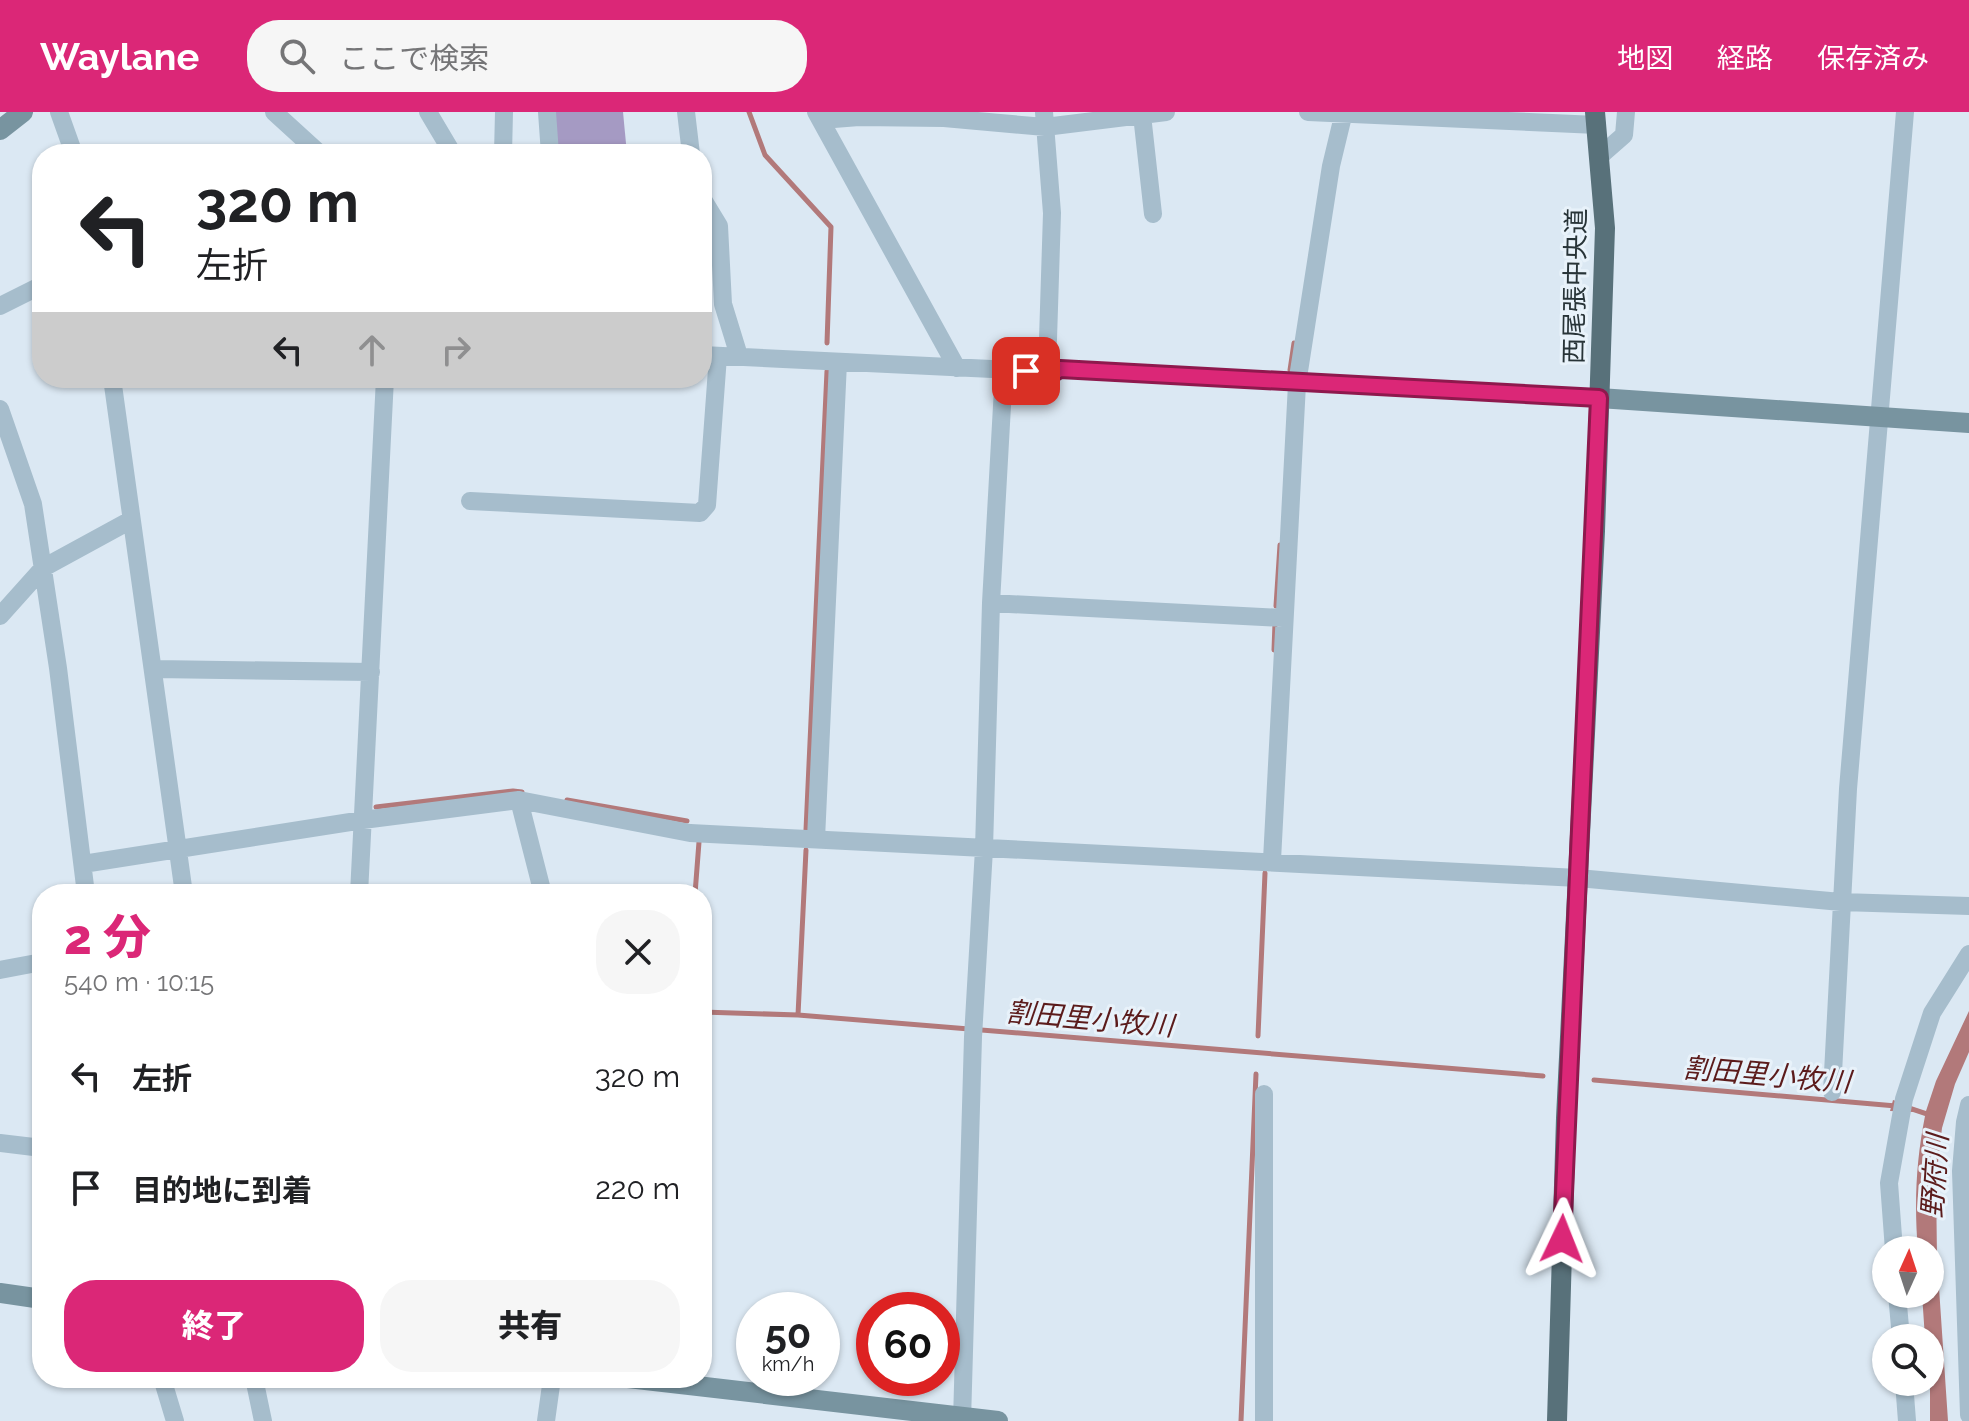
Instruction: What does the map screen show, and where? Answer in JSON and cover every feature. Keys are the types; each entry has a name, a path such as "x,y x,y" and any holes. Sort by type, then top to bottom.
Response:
{"main road":[{"path":"0,130 23,112"},
{"name":"西尾張中央道","path":"1557,1421 1567,1107 1605,228 1596,118"},
{"path":"1599,398 1969,423"},
{"path":"0,1293 32,1298"},
{"path":"709,1388 998,1421"}],"street":[{"path":"59,112 70,144"},
{"path":"274,112 309,144"},
{"path":"428,112 447,144"},
{"path":"503,144 504,112"},
{"path":"547,112 549,144"},
{"path":"686,112 690,144"},
{"path":"818,116 1044,120 1166,112"},
{"path":"1308,112 1596,118"},
{"path":"1272,860 1297,384 1331,166 1344,112"},
{"path":"1600,156 1624,135 1626,112"},
{"path":"1832,1092 1841,902 1905,112"},
{"path":"1142,115 1153,214"},
{"path":"818,116 957,368"},
{"path":"1044,120 1052,213 1047,371"},
{"path":"712,214 719,226 723,304 739,356"},
{"path":"0,306 32,290"},
{"path":"712,356 1004,370 1060,369 1599,398"},
{"path":"816,839 838,362"},
{"path":"962,1419 991,603 1004,370"},
{"path":"113,388 183,884"},
{"path":"360,884 385,388"},
{"path":"470,501 700,513 707,505 709,388"},
{"path":"0,409 33,504 85,884"},
{"path":"0,616 43,568 131,520"},
{"path":"991,603 1283,618"},
{"path":"155,669 371,672"},
{"path":"519,800 540,884"},
{"path":"83,864 363,820 519,800 690,833 1272,860 1578,878 1841,902 1969,906"},
{"path":"1893,1236 1889,1183 1902,1107 1932,1013 1969,954"},
{"path":"0,970 32,964"},
{"path":"1264,1094 1264,1421"},
{"path":"1969,1105 1961,1171 1969,1415"},
{"path":"0,1143 32,1147"},
{"path":"165,1388 175,1421"},
{"path":"256,1388 263,1421"},
{"path":"546,1421 551,1388"},
{"path":"1905,1396 1907,1421"}],"shaded area":[{"path":"551,112 623,112 626,144 552,144"}],"water":[{"name":"野府川","path":"1969,1011 1969,1052 1955,1084 1942,1128 1936,1180 1937,1236 1917,1236 1918,1166 1925,1116 1890,1111 1893,1100 1926,1111 1936,1081"},
{"path":"1923,1308 1940,1308 1941,1324 1924,1324"},
{"path":"1944,1362 1948,1421 1930,1421 1930,1396 1944,1396"}],"waterway":[{"name":"割田里小牧川","path":"749,112 765,155 831,227 827,343"},
{"path":"1290,370 1294,343"},
{"name":"割田里小牧川","path":"806,830 827,371"},
{"path":"1276,606 1280,545"},
{"path":"1274,650 1275,623"},
{"path":"376,807 522,792"},
{"path":"567,800 687,821"},
{"path":"696,884 699,842"},
{"name":"割田里小牧川","path":"806,850 798,1015 1543,1076"},
{"path":"1258,1036 1265,873"},
{"path":"712,1012 798,1015"},
{"path":"1241,1421 1256,1074"},
{"name":"割田里小牧川","path":"1594,1080 1896,1106"}],"route":[{"path":"1026,371 1055,372 1060,369 1599,398 1562,1239"}]}
